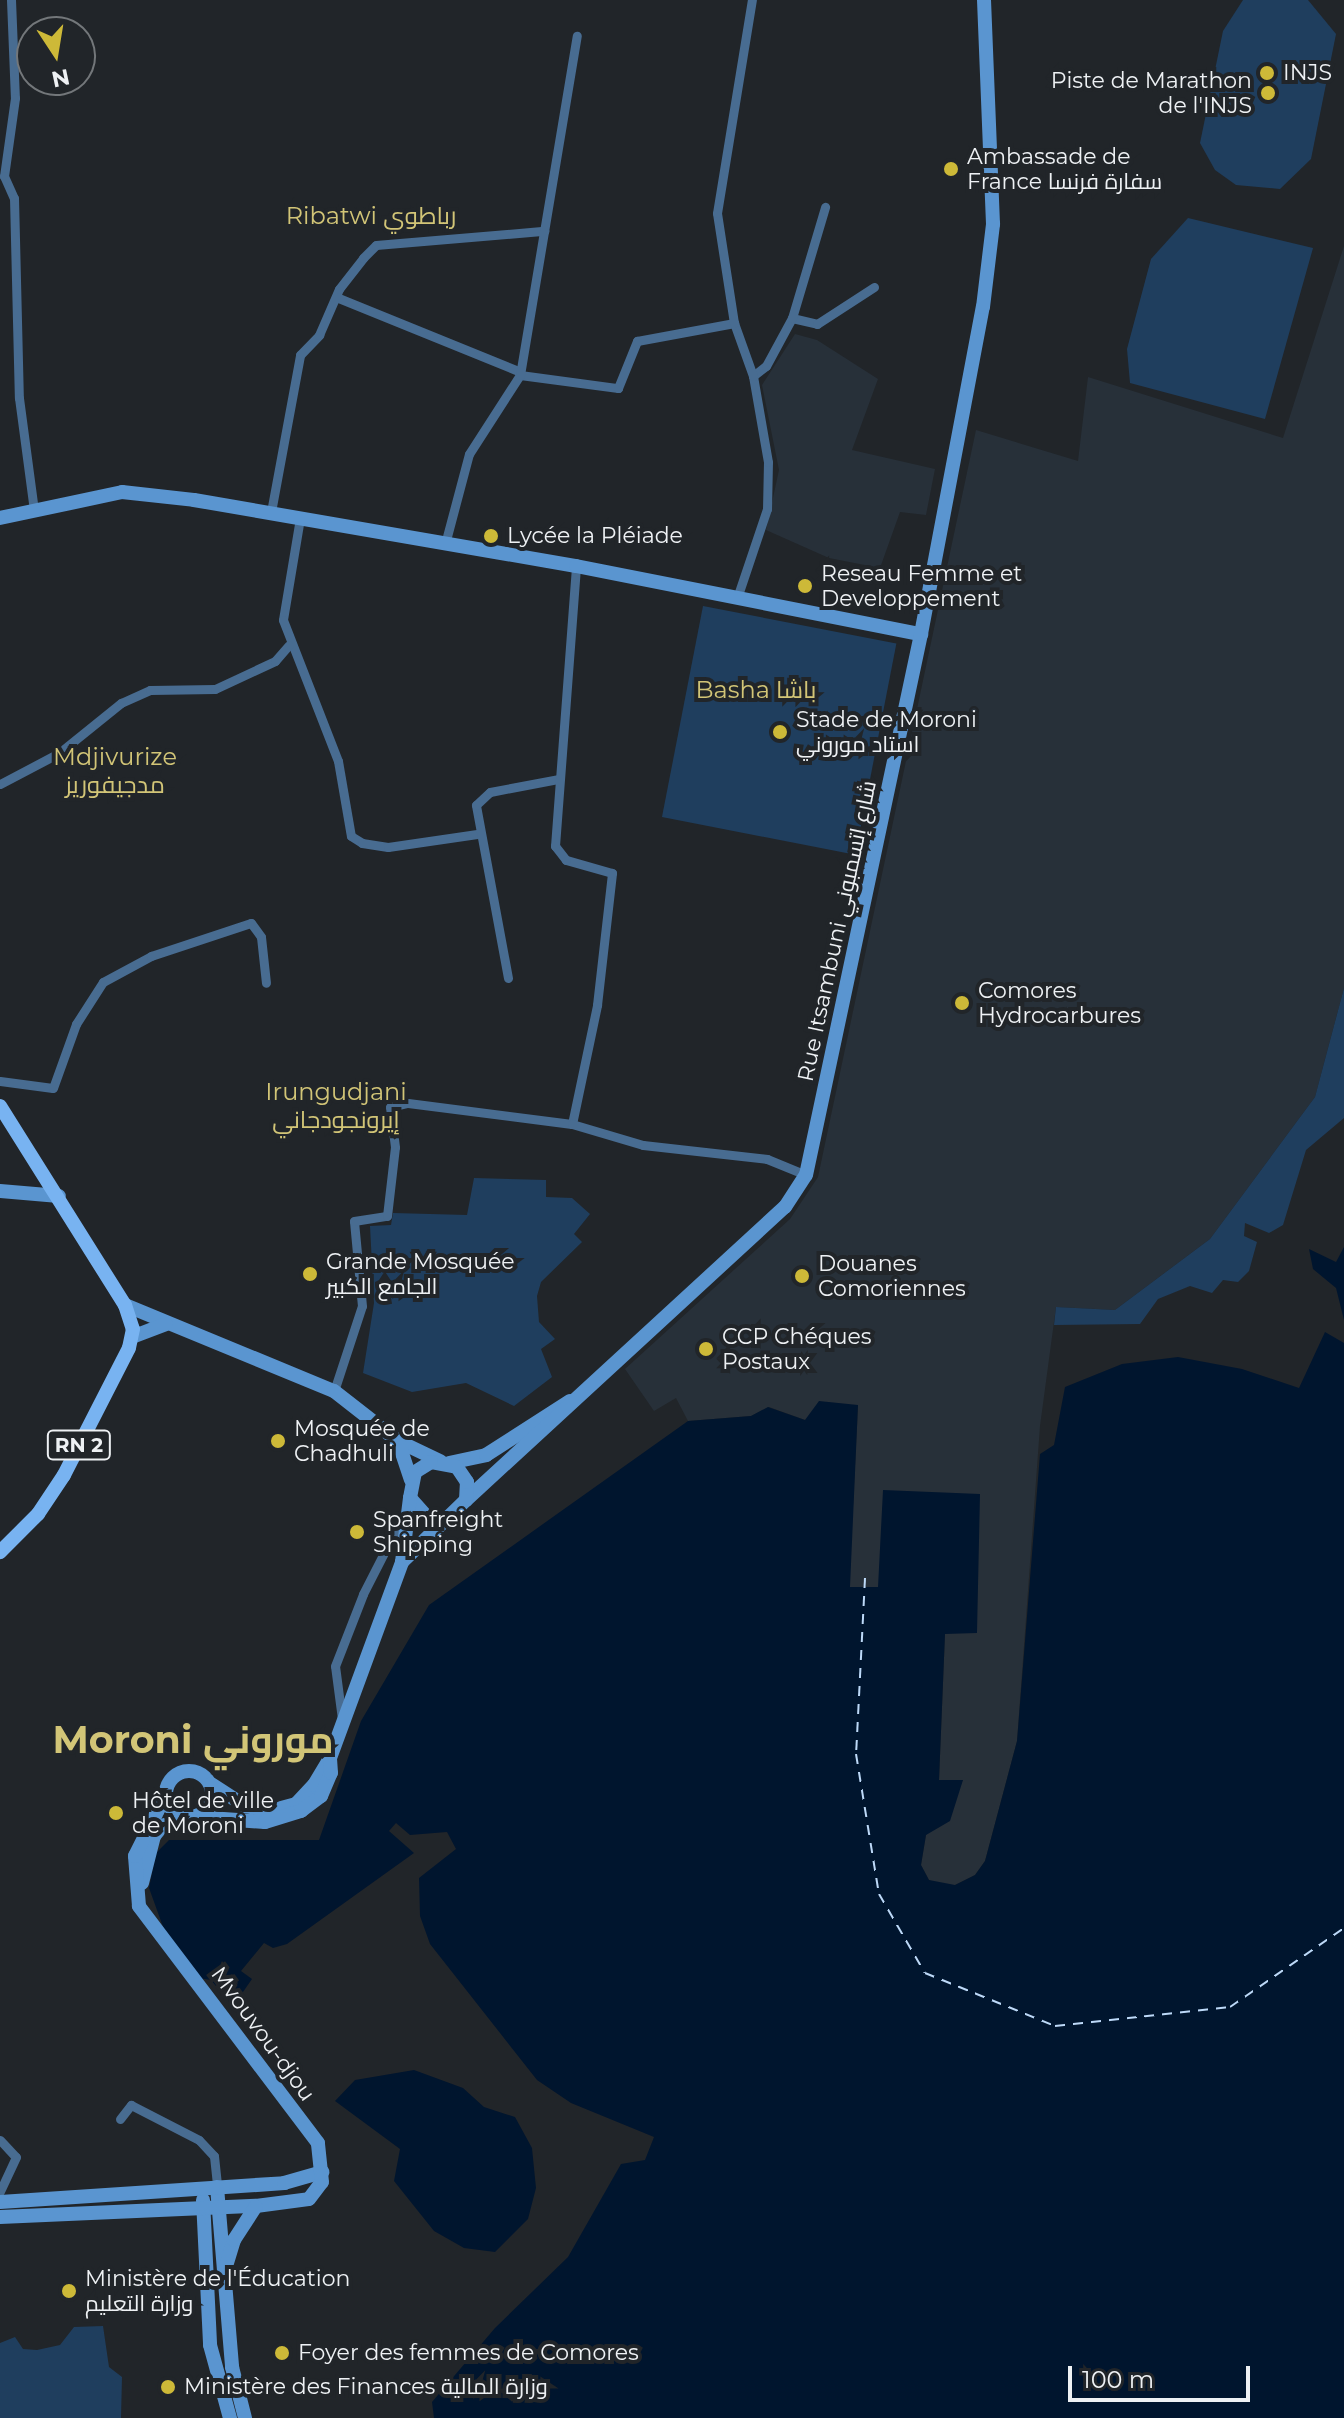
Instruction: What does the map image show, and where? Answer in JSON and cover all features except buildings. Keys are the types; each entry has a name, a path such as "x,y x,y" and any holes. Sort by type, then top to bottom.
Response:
{"main road":[{"name":"Rue Itsambuni شارع إتسمبوني","path":"466,1500 785,1207 806,1175 921,634 975,358 993,224 984,0"},
{"path":"0,518 122,492 271,512 576,566 921,634"},
{"path":"0,1106 125,1305 132,1337 166,1324"},
{"path":"0,1191 59,1196"},
{"path":"125,1305 166,1324 247,1351 334,1391 398,1441 463,1474 466,1500 402,1562"},
{"name":"RN 2","path":"0,1552 38,1514 64,1475 132,1337"},
{"name":"Rue Itsambuni شارع إتسمبوني","path":"444,1462 486,1455 552,1408 578,1398"},
{"path":"330,1758 331,1773 321,1796 292,1815 248,1823 191,1817 169,1807 166,1794 171,1779 184,1771 200,1773 211,1784 256,1811 280,1811 306,1794 330,1758 402,1562 411,1480 398,1441"},
{"path":"411,1480 422,1465 444,1462"},
{"path":"410,1498 428,1518 446,1518"},
{"path":"191,1817 211,1804 211,1784"},
{"name":"Mvouvou-djou","path":"166,1794 146,1826 134,1867 139,1906 156,1924 272,2088 318,2143 322,2172"},
{"name":"Mvouvou-djou","path":"156,1924 142,1883 149,1847 162,1826 191,1817"},
{"path":"0,2202 300,2181 322,2172 320,2188 309,2199 256,2206 0,2217"},
{"path":"210,2187 210,2345 230,2418"},
{"path":"225,2287 229,2253 256,2206"},
{"path":"210,2208 225,2287 232,2367 245,2418"}],"street":[{"path":"11,0 15,98 4,176 14,198 19,398 34,510"},
{"path":"737,598 767,509 768,462 753,376 734,323 717,213 752,0"},
{"path":"445,544 469,454 519,373 577,36"},
{"path":"753,376 766,366 792,318 825,207"},
{"path":"271,512 300,355 319,335 336,297 376,245 544,231"},
{"path":"792,318 817,324 874,287"},
{"path":"336,297 519,373 618,388 637,341 734,323"},
{"path":"300,518 284,594 289,645 334,748 351,836 362,843 388,847 477,834"},
{"path":"572,1124 599,993 612,873 559,854 558,779 576,566"},
{"path":"0,784 59,753 121,703 150,690 215,689 275,661 289,645"},
{"path":"508,978 477,834 476,805 484,795 558,779"},
{"path":"0,1081 53,1088 76,1024 103,982 151,956 251,923 261,937 266,983"},
{"path":"334,1391 362,1306 354,1221 387,1216 395,1147 390,1107 408,1103 572,1124 643,1145 767,1159 806,1175"},
{"path":"343,1721 335,1666 376,1568 390,1541 408,1523"},
{"path":"120,2119 131,2105 199,2140 214,2156 210,2187"},
{"path":"0,2140 16,2157 0,2191"}],"shaded area":[{"name":"Piste de Marathon de l'INJS","path":"1243,0 1308,0 1336,34 1311,159 1280,189 1236,185 1215,170 1200,143 1223,31"},
{"path":"1188,218 1313,248 1265,419 1130,383 1127,349 1151,259"},
{"path":"1344,246 1344,988 1315,1097 1210,1239 1115,1310 1056,1307 1040,1426 1017,1741 985,1861 975,1875 955,1885 940,1885 929,1880 921,1865 926,1835 963,1780 939,1781 945,1633 977,1632 878,1587 849,1587 858,1405 805,1420 769,1407 751,1416 688,1421 676,1398 654,1411 625,1369 790,1219 818,1177 976,430 1078,461 1088,377 1283,438"},
{"path":"795,334 817,340 878,379 852,450 935,469 926,515 900,512 880,568 829,558 766,530 779,470 762,385"},
{"name":"Stade de Moroni استاد موروني","path":"703,606 896,644 855,855 662,817"},
{"path":"1344,988 1344,1118 1306,1150 1283,1225 1269,1233 1245,1223 1244,1236 1257,1242 1249,1271 1238,1282 1223,1280 1212,1293 1190,1286 1158,1299 1140,1324 1054,1325 1056,1307 1115,1310 1210,1239 1315,1097"},
{"path":"474,1178 546,1180 546,1197 572,1198 590,1214 574,1234 582,1242 541,1282 537,1296 539,1322 555,1339 541,1349 552,1377 514,1406 466,1383 412,1392 363,1373 374,1303 370,1226 391,1225 393,1213 467,1215"},
{"path":"1344,1247 1344,1320 1336,1288 1313,1269 1309,1249 1336,1262"},
{"path":"1325,1332 1344,1343 1344,2418 434,2418 432,2402 495,2328 568,2257 621,2164 645,2160 654,2137 571,2103 537,2080 430,1944 420,1916 419,1878 456,1849 447,1832 410,1835 396,1823 389,1831 414,1853 287,1944 273,1948 264,1943 241,1971 252,1979 236,2002 229,2002 211,1980 198,1978 166,1935 149,1888 156,1853 169,1840 319,1840 361,1721 429,1605 688,1421 751,1416 768,1407 805,1420 819,1401 858,1405 850,1587 878,1587 883,1490 980,1494 977,1633 945,1634 939,1780 963,1780 950,1821 926,1835 921,1865 929,1880 955,1885 975,1875 985,1861 1017,1741 1040,1454 1054,1445 1065,1387 1122,1364 1178,1357 1242,1369 1299,1388"},
{"path":"414,2070 463,2088 484,2107 515,2117 532,2148 536,2188 528,2219 495,2252 464,2248 434,2231 394,2181 400,2149 335,2101 355,2080"},
{"path":"103,2326 109,2367 122,2377 121,2418 0,2418 0,2343 15,2337 23,2349 37,2350 60,2345 74,2327"}],"ferry route":[{"path":"865,1578 856,1754 879,1894 925,1973 1055,2026 1230,2007 1344,1928"}],"place":[{"name":"INJS","path":"1267,73"},
{"name":"Piste de Marathon de l'INJS","path":"1268,93"},
{"name":"Ambassade de France سفارة فرنسا","path":"951,169"},
{"name":"Lycée la Pléiade","path":"491,536"},
{"name":"Reseau Femme et Developpement","path":"805,586"},
{"name":"Stade de Moroni استاد موروني","path":"780,732"},
{"name":"Comores Hydrocarbures","path":"962,1003"},
{"name":"Grande Mosquée الجامع الكبير","path":"310,1274"},
{"name":"Douanes Comoriennes","path":"802,1276"},
{"name":"CCP Chéques Postaux","path":"706,1349"},
{"name":"Mosquée de Chadhuli","path":"278,1441"},
{"name":"Spanfreight Shipping","path":"357,1532"},
{"name":"Hôtel de ville de Moroni","path":"116,1813"},
{"name":"Ministère de l'Éducation وزارة التعليم","path":"69,2291"},
{"name":"Foyer des femmes de Comores","path":"282,2353"},
{"name":"Ministère des Finances وزارة المالية","path":"168,2387"}],"district":[{"name":"Ribatwi رباطوي","path":"371,216"},
{"name":"Basha باشا","path":"756,690"},
{"name":"Mdjivurize مدجيفوريز","path":"115,771"},
{"name":"Irungudjani إيرونجودجاني","path":"336,1106"},
{"name":"Moroni موروني","path":"193,1740"}]}
